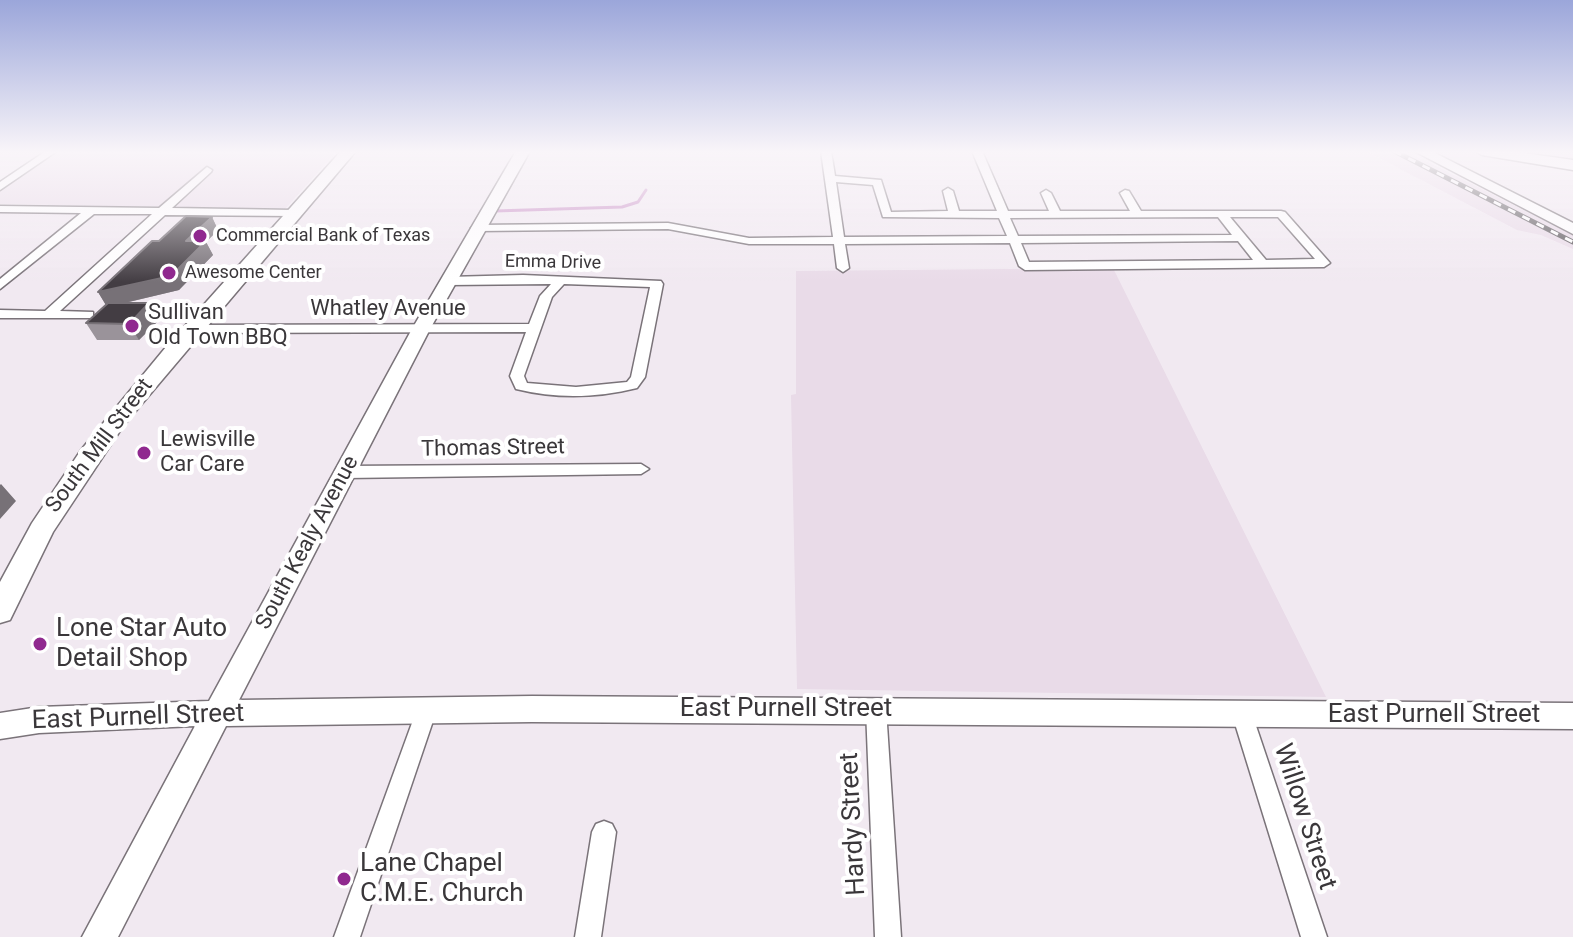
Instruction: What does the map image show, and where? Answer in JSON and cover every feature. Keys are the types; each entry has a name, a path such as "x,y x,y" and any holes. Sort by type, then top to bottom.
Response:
{"main road":[{"name":"South Mill Street","path":"0,612 20,565 62,492 127,406 310,195"}],"street":[{"path":"48,315 179,195"},
{"name":"South Kealy Avenue","path":"99,937 421,329 497,195"},
{"path":"833,195 843,268"},
{"path":"881,195 890,240"},
{"path":"949,195 955,215"},
{"path":"887,215 1003,215 1056,214 1281,214 1324,263 1025,266 1013,240 1003,215 995,195"},
{"path":"1047,195 1056,214"},
{"path":"1126,195 1138,214"},
{"path":"1506,195 1573,229"},
{"path":"0,209 294,213"},
{"path":"0,285 92,210"},
{"path":"1221,214 1262,263"},
{"path":"477,228 668,226 749,241 1240,238"},
{"path":"0,272 17,272"},
{"name":"Emma Drive","path":"448,281 523,279 559,283 657,284 638,377 632,385 613,390 534,390 521,386 517,376 535,328"},
{"path":"535,328 546,296 559,283"},
{"path":"0,314 88,315"},
{"name":"Whatley Avenue","path":"193,329 535,328"},
{"name":"Thomas Street","path":"346,472 641,469"},
{"name":"East Purnell Street","path":"0,726 39,720 217,714 532,709 1573,716"},
{"name":"Hardy Street","path":"876,709 888,937"},
{"path":"347,937 426,712"},
{"name":"Willow Street","path":"1242,714 1314,937"},
{"path":"588,937 604,832"}],"shaded area":[{"path":"0,195 298,195 285,209 0,204"},
{"path":"1450,195 1493,195 1573,235 1573,249 1541,235 1517,230"},
{"path":"1113,268 1326,697 797,689 791,395 796,394 796,271"}],"building":[{"path":"186,216 212,217 186,241 206,241 171,276 98,292 152,241 159,241"},
{"path":"108,303 149,303 129,324 86,323"}],"waterway":[{"path":"495,211 622,207 638,202 643,195"}],"railway":[{"path":"1480,195 1573,242"}],"place":[{"name":"Commercial Bank of Texas","path":"200,236"},
{"name":"Awesome Center","path":"169,273"},
{"name":"Sullivan Old Town BBQ","path":"132,326"},
{"name":"Lewisville Car Care","path":"144,453"},
{"name":"Lone Star Auto Detail Shop","path":"40,644"},
{"name":"Lane Chapel C.M.E. Church","path":"344,879"}]}
